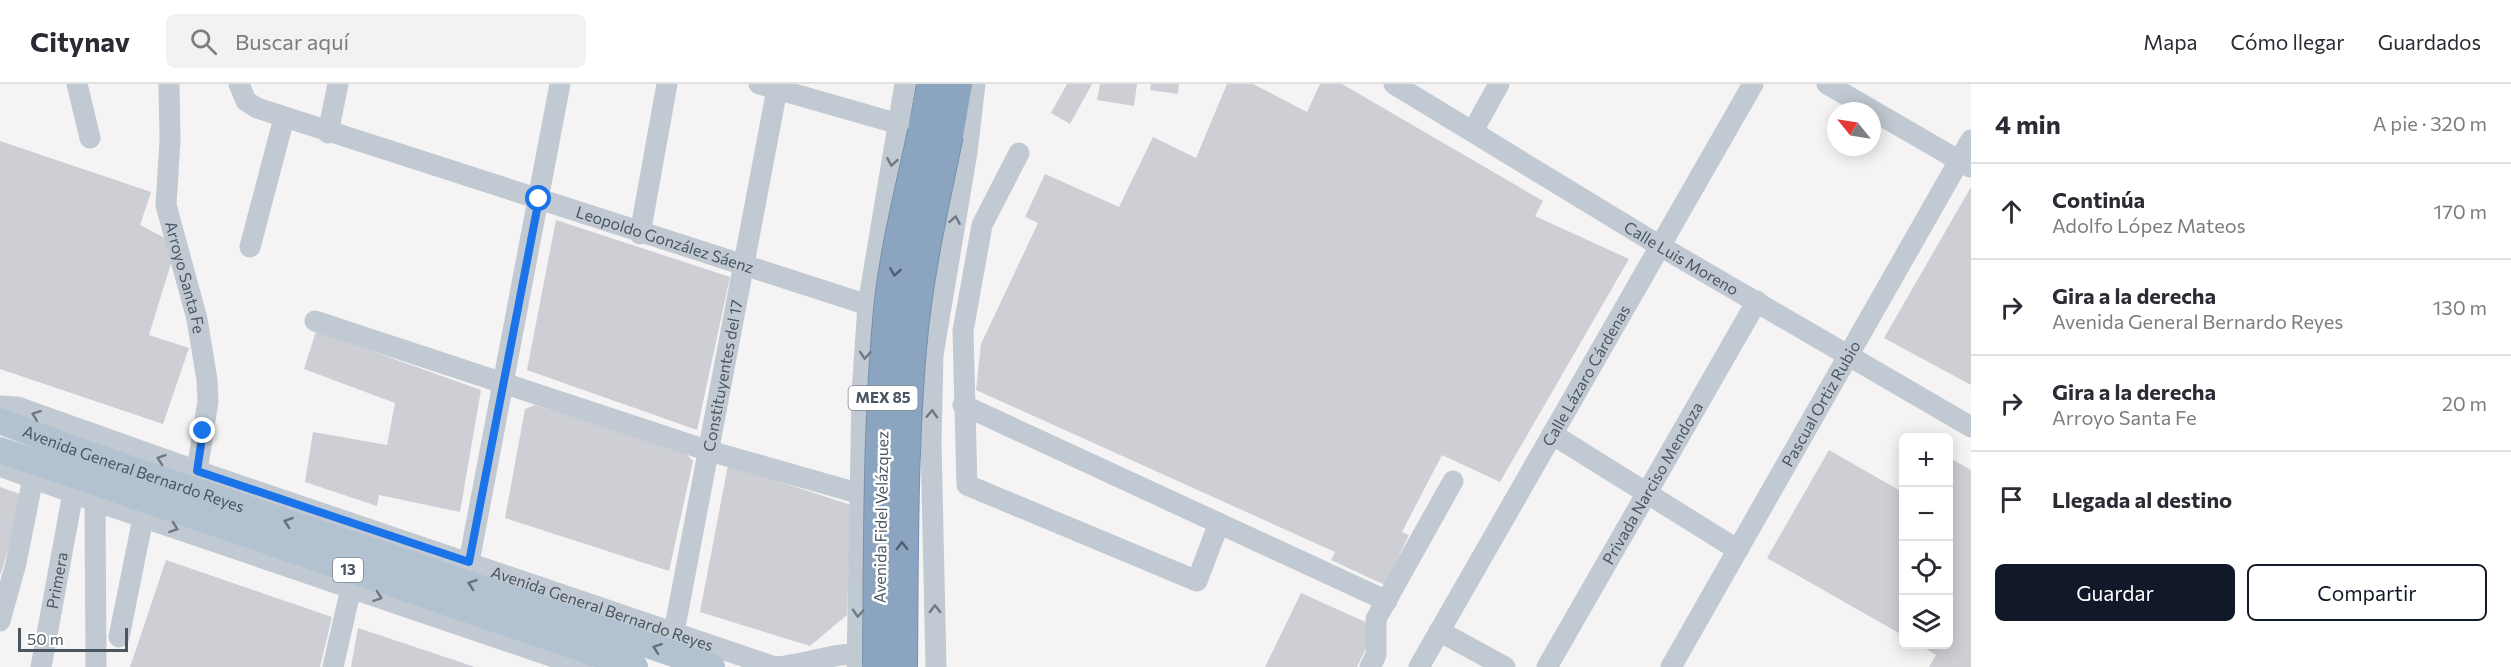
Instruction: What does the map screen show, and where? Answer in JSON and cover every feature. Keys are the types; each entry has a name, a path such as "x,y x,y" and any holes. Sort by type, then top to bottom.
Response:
{"highway":[{"name":"Avenida Fidel Velázquez","path":"863,662 888,319 899,243 932,84"},
{"name":"Avenida Fidel Velázquez","path":"901,667 902,524 911,348 926,243 923,131 957,84"}],"main road":[{"name":"Avenida General Bernardo Reyes","path":"0,421 70,448 712,667"},
{"name":"Avenida General Bernardo Reyes","path":"0,450 67,483 635,667"}],"street":[{"path":"77,84 90,138"},
{"name":"Arroyo Santa Fe","path":"169,84 170,141 166,204 198,319 207,380 208,401 197,471"},
{"name":"Leopoldo González Sáenz","path":"239,84 246,101 256,108 284,118 539,199 640,234 868,305"},
{"path":"328,133 338,84"},
{"path":"469,562 505,383 560,84"},
{"path":"640,234 667,84"},
{"path":"863,662 862,393 868,305 923,131 905,84"},
{"path":"936,667 931,441 933,355 975,84"},
{"name":"Calle Luis Moreno","path":"1394,84 1660,246 1971,427"},
{"path":"1473,131 1499,84"},
{"name":"Calle Lázaro Cárdenas","path":"1419,667 1753,84"},
{"path":"1827,84 1965,164"},
{"path":"771,86 923,131"},
{"name":"Constituyentes del 17","path":"674,632 706,450 743,266 771,86"},
{"path":"250,248 284,118"},
{"name":"Pascual Ortiz Rubio","path":"1671,667 1849,355 1965,164 1971,140"},
{"path":"1019,153 980,233 963,331 963,405 967,485 1197,580 1220,523"},
{"name":"Privada Narciso Mendoza","path":"1547,667 1757,301"},
{"path":"315,321 706,450 861,494"},
{"path":"963,405 1387,601"},
{"name":"Avenida General Bernardo Reyes","path":"0,406 17,407 197,471 775,667 863,662 881,657 901,667"},
{"path":"1552,434 1737,550"},
{"name":"Avenida General Bernardo Reyes","path":"0,466 33,478 67,483 95,501 583,667"},
{"path":"0,621 16,563 33,478"},
{"path":"1370,667 1376,655 1376,619 1453,481"},
{"name":"Primera","path":"41,667 67,483"},
{"path":"95,501 96,667"},
{"path":"119,637 143,518"},
{"path":"861,558 870,575 877,582 895,588 915,584 923,579 934,564"},
{"path":"333,667 351,588"},
{"path":"1439,631 1505,667"}],"building":[{"path":"1067,84 1092,84 1070,124 1051,113"},
{"path":"1100,84 1137,84 1134,106 1097,100"},
{"path":"1151,84 1179,84 1178,94 1150,90"},
{"path":"1227,84 1253,84 1307,112 1320,84 1342,84 1543,201 1535,216 1629,259 1500,482 1442,455 1402,532 1409,535 1385,585 1331,560 1335,552 976,390 981,344 1038,223 1025,217 1045,174 1119,207 1153,137 1196,158"},
{"path":"0,141 151,192 140,225 165,238 172,260 149,335 189,348 163,424 0,369"},
{"path":"1971,187 1971,385 1884,338"},
{"path":"556,220 730,277 697,430 527,370"},
{"path":"316,331 481,390 460,512 379,495 377,506 305,482 313,432 387,445 395,403 304,369"},
{"path":"535,405 683,450 693,461 669,571 505,518 525,409"},
{"path":"1829,450 1899,490 1899,633 1767,558"},
{"path":"1953,460 1971,470 1971,667 1929,667 1936,655 1926,649 1953,649"},
{"path":"728,465 851,505 847,615 810,646 700,612"},
{"path":"0,487 23,495 1,574 0,574"},
{"path":"166,560 332,617 320,667 130,667"},
{"path":"1301,593 1372,625 1372,636 1357,667 1265,667"},
{"path":"358,628 475,667 351,667"}],"route":[{"path":"203,431 197,471 469,562 485,491 539,199"}]}
